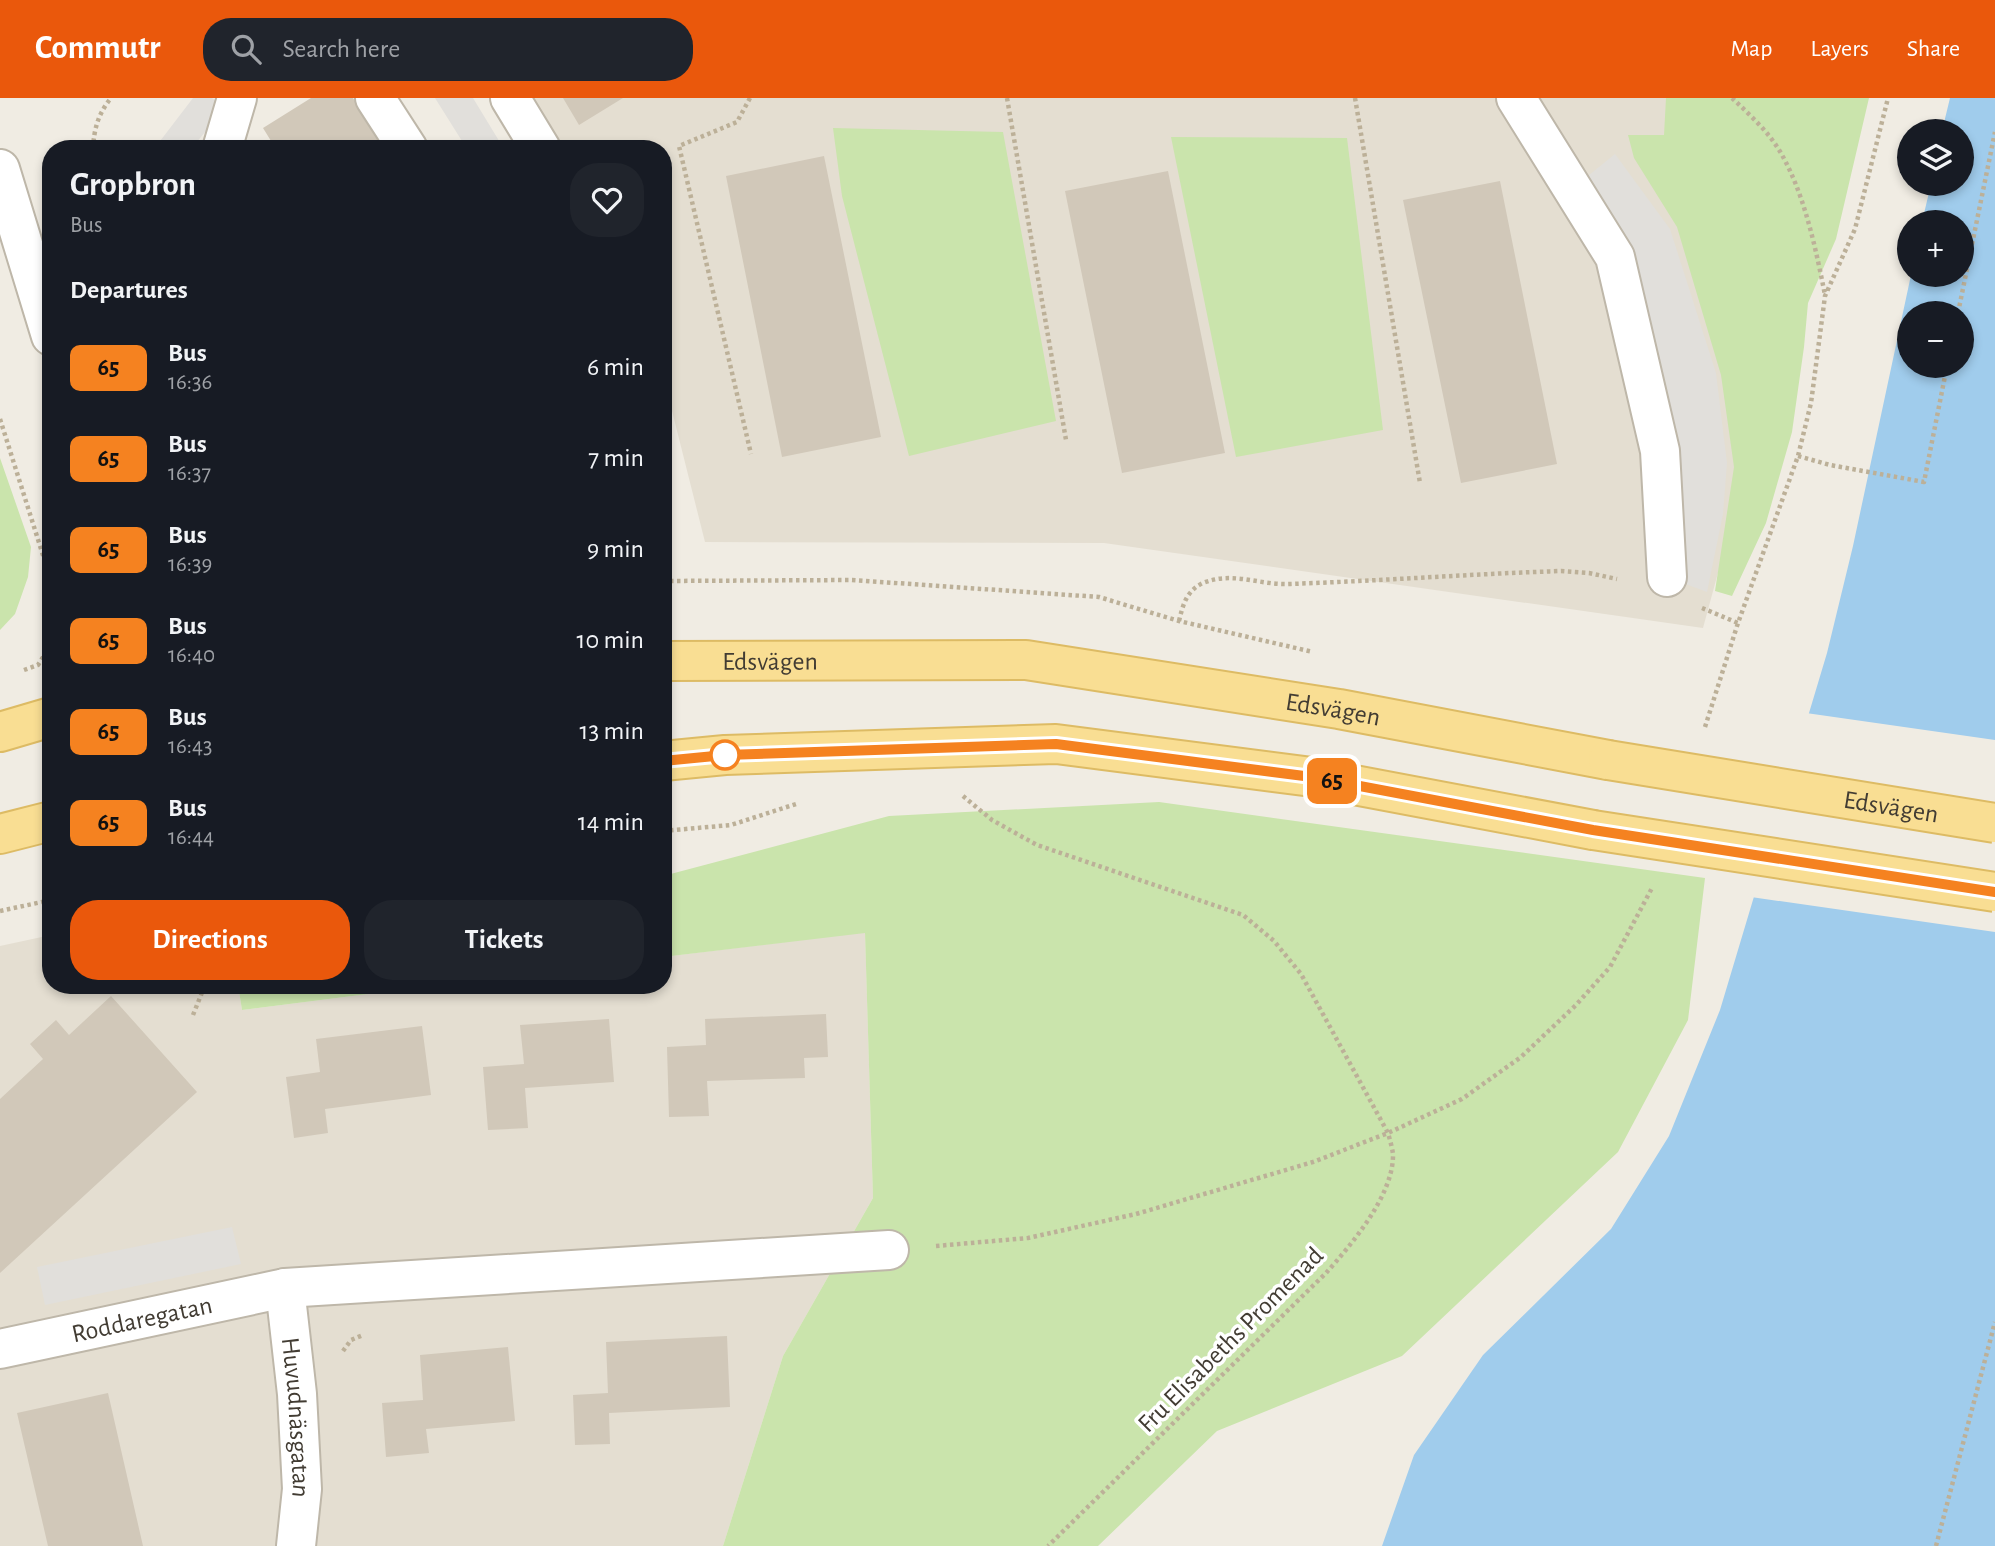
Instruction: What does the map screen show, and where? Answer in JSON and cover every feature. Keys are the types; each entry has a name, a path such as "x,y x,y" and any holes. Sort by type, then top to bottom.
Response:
{"main road":[{"name":"Edsvägen","path":"672,661 1026,660 1339,709 1608,760 1995,823"},
{"path":"0,732 42,720"},
{"path":"672,760 725,755 1056,744 1312,777 1593,830 1995,892"},
{"path":"0,834 42,823"}],"street":[{"path":"225,140 237,98"},
{"path":"375,98 402,140"},
{"path":"510,98 536,140"},
{"path":"1516,98 1615,257 1660,452 1667,577"},
{"path":"0,169 42,306"},
{"name":"Roddaregatan","path":"0,1349 285,1288 889,1250"},
{"name":"Huvudnäsgatan","path":"285,1288 302,1489 296,1546"}],"path":[{"path":"94,140 102,110 111,98"},
{"path":"750,98 737,122 679,146 751,454"},
{"path":"1007,98 1066,440"},
{"path":"1355,98 1420,483"},
{"path":"1732,98 1764,129 1782,155 1815,240 1825,296 1855,229 1888,98"},
{"path":"1960,301 1995,132"},
{"path":"1798,456 1830,465 1924,482 1945,378"},
{"path":"0,419 42,552"},
{"path":"1179,621 1184,602 1191,590 1205,582 1238,577 1284,584 1561,571 1589,573 1622,580"},
{"path":"1695,605 1738,622"},
{"path":"12,674 38,665 42,659"},
{"path":"889,1250 1028,1238 1136,1214 1313,1162 1388,1132 1301,974 1274,941 1242,915 1037,845 992,820 954,789"},
{"path":"672,830 731,825 798,804"},
{"path":"0,911 42,902"},
{"path":"193,1015 201,994"},
{"name":"Fru Elisabeths Promenad","path":"1048,1546 1326,1273 1358,1237 1375,1209 1388,1179 1393,1156 1388,1132"},
{"path":"1936,1546 1995,1322"},
{"path":"340,1355 351,1340 370,1331"}],"shaded area":[{"path":"193,98 212,98 225,108 198,140 161,140"},
{"path":"435,98 473,98 499,140 461,140"},
{"path":"515,98 1847,98 1703,628 1104,543 705,542 672,411 672,140 541,140"},
{"path":"1615,154 1670,229 1716,373 1727,463 1723,514 1707,592 1667,577 1677,502 1666,385 1635,290 1583,180"},
{"path":"865,932 873,1198 783,1356 723,1546 0,1546 0,946 42,937 42,994 239,994 242,1010 368,994 672,994 672,956"},
{"path":"232,1227 241,1264 45,1305 37,1267"}],"green space":[{"path":"1666,98 1869,98 1836,239 1808,303 1792,432 1766,523 1732,596 1715,591 1734,467 1721,375 1677,227 1634,158 1628,135 1664,135"},
{"path":"833,128 1003,132 1056,421 909,456 842,196"},
{"path":"1171,137 1347,138 1383,430 1236,457"},
{"path":"0,458 31,547 28,577 15,614 0,630"},
{"path":"1159,802 1705,878 1688,1020 1618,1152 1402,1356 1217,1431 1098,1546 723,1546 783,1356 873,1198 865,933 672,956 672,874 889,816"},
{"path":"239,994 368,994 242,1010"}],"water":[{"path":"1950,98 1995,98 1995,1546 1382,1546 1414,1455 1483,1355 1611,1229 1669,1136 1720,1010 1827,653 1897,340 1897,378 1974,378 1974,301 1905,301 1908,287 1974,287 1974,210 1925,210 1928,196 1974,196 1974,119 1945,119"}],"pier":[{"path":"1806,713 1995,740 1995,932 1751,897"}],"building":[{"path":"311,98 353,98 379,140 270,140 263,128"},
{"path":"563,98 623,98 579,125"},
{"path":"824,156 881,437 782,457 726,176"},
{"path":"1168,171 1225,453 1122,473 1065,191"},
{"path":"1500,181 1557,464 1461,483 1403,200"},
{"path":"111,996 197,1092 0,1273 0,1099 43,1059 30,1044 56,1020 69,1035"},
{"path":"826,1014 828,1057 804,1058 805,1078 707,1081 709,1116 669,1117 667,1047 706,1045 705,1019"},
{"path":"609,1019 614,1082 525,1088 528,1128 488,1130 483,1067 524,1064 520,1025"},
{"path":"422,1026 431,1095 325,1109 328,1133 294,1138 286,1077 320,1072 316,1039"},
{"path":"727,1336 730,1407 609,1413 610,1444 575,1445 573,1395 608,1393 606,1342"},
{"path":"508,1347 515,1421 426,1429 429,1453 386,1457 382,1403 423,1400 420,1355"},
{"path":"108,1393 143,1546 48,1546 17,1413"}],"bus line":[{"name":"65","path":"672,760 725,755 1056,744 1312,777 1593,830 1995,892"}]}
